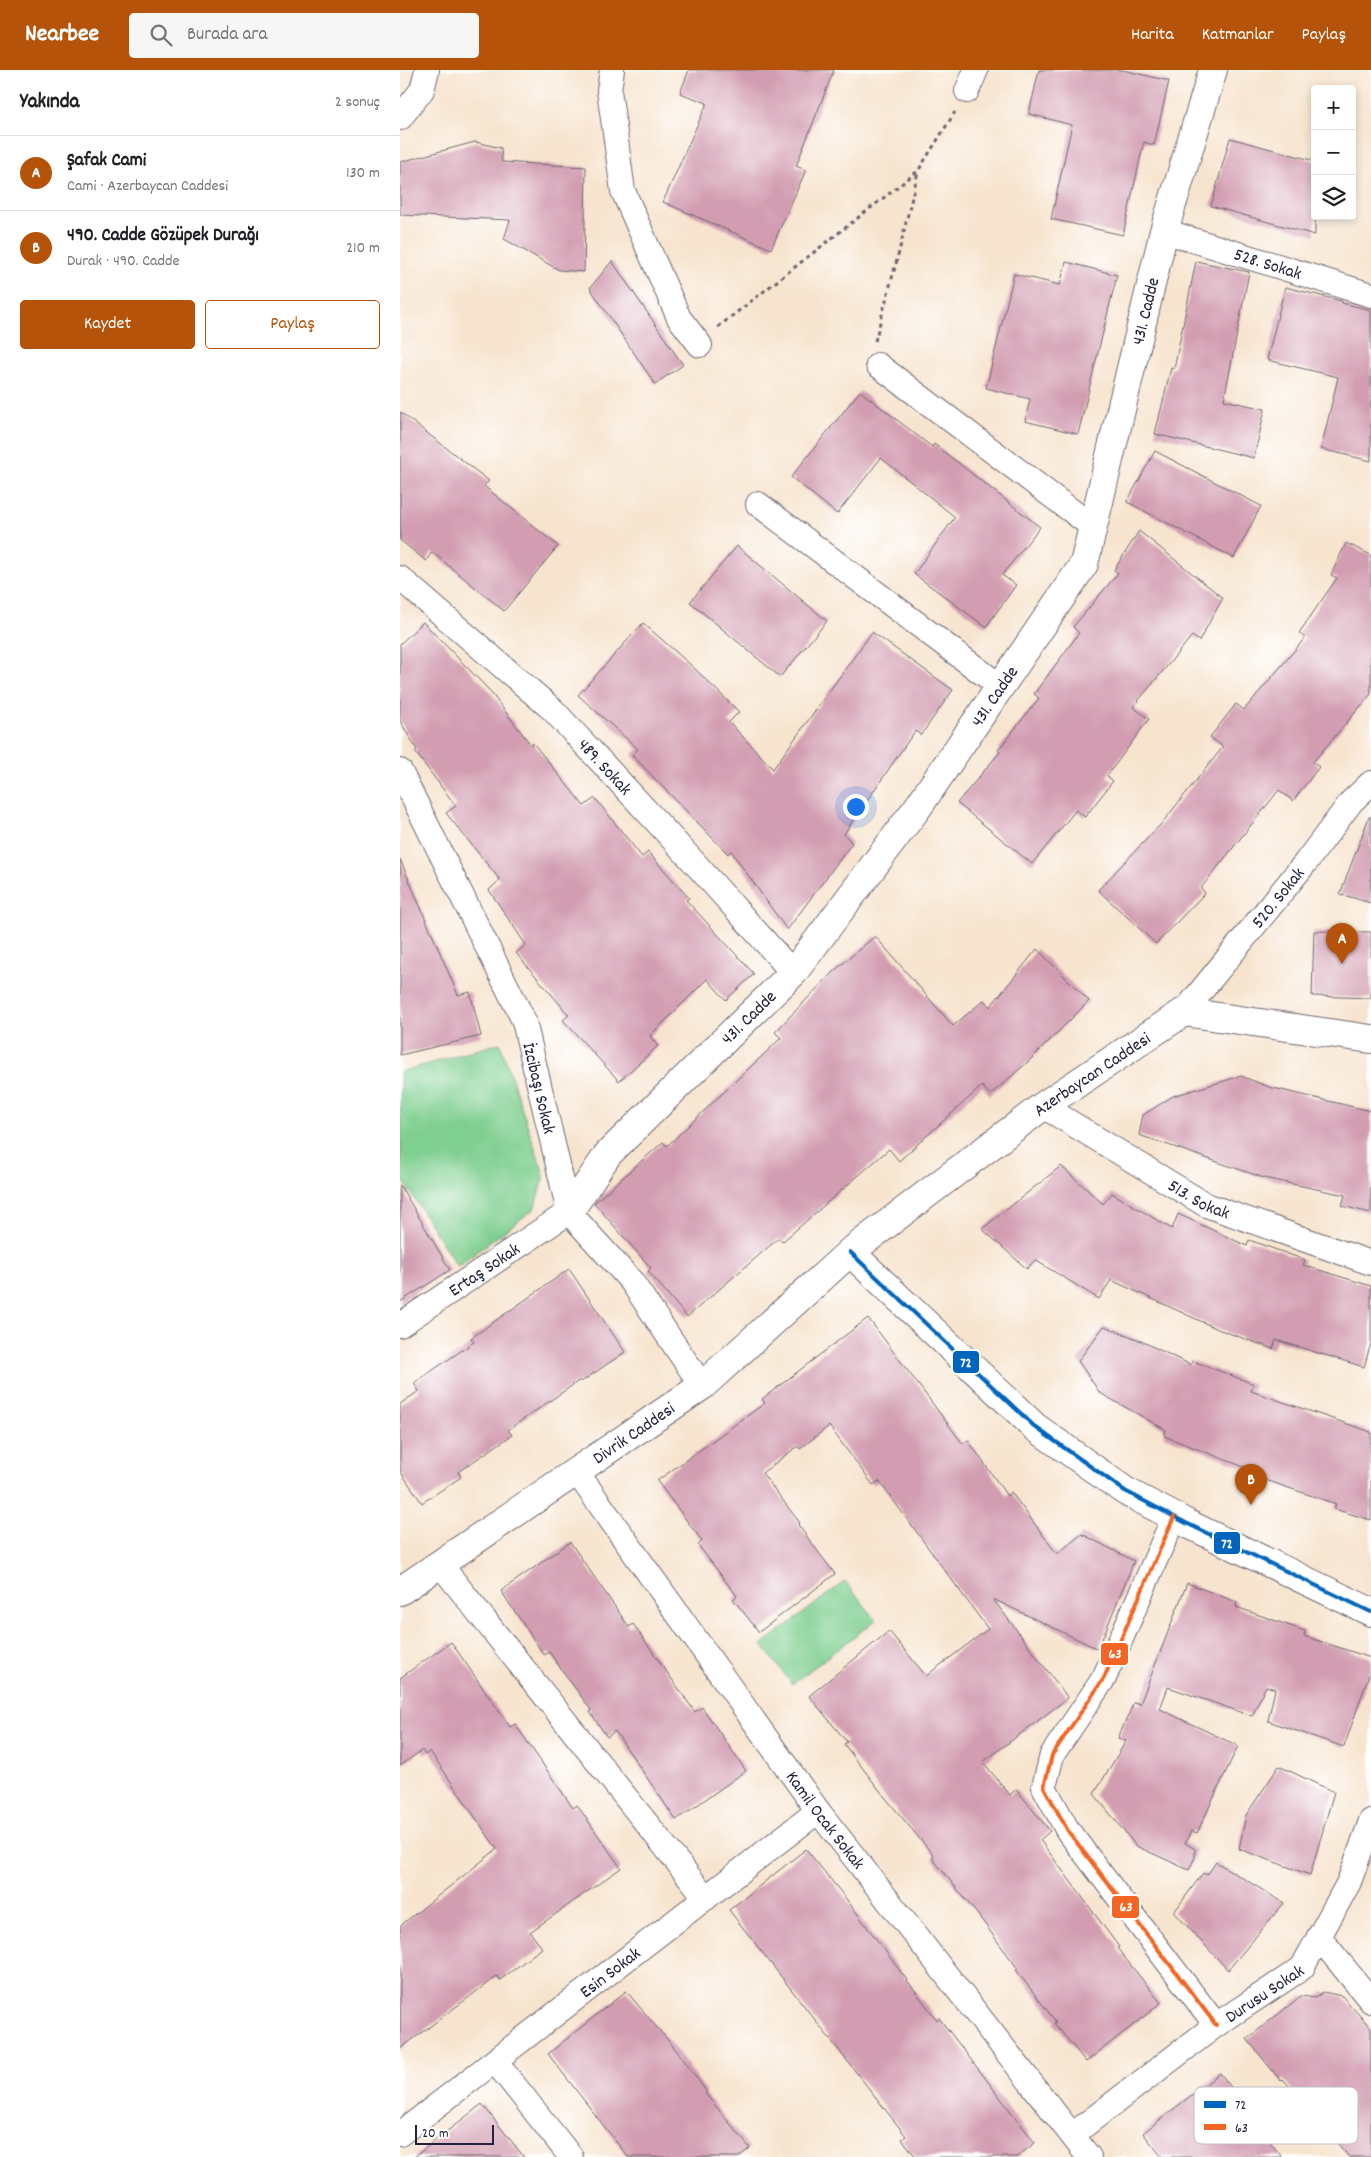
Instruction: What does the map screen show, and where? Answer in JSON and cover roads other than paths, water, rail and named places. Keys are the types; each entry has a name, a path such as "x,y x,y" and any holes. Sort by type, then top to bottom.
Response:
{"street":[{"path":"400,118 422,90 427,70"},
{"path":"612,70 609,90 623,191 679,318 700,345"},
{"name":"431. Cadde","path":"569,1212 608,1154 794,973 918,807 1084,564 1164,231 1213,70"},
{"name":"528. Sokak","path":"1164,231 1371,295"},
{"path":"878,365 1093,528"},
{"path":"758,504 1001,687"},
{"name":"489. Sokak","path":"400,578 553,710 794,973"},
{"name":"İzcibaşı Sokak","path":"400,771 524,1021 569,1212 632,1282 702,1386"},
{"name":"520. Sokak","path":"1184,1012 1306,862 1361,805 1371,783"},
{"path":"1184,1012 1371,1039"},
{"name":"Azerbaycan Caddesi","path":"850,1252 1042,1106 1184,1012"},
{"name":"513. Sokak","path":"1042,1106 1206,1205 1371,1263"},
{"name":"Ertaş Sokak","path":"400,1325 569,1212"},
{"path":"850,1252 1035,1427 1125,1491 1174,1517 1371,1612"},
{"name":"Divrik Caddesi","path":"400,1591 702,1386 850,1252"},
{"name":"Kamil Ocak Sokak","path":"576,1471 818,1811 1089,2157"},
{"path":"1174,1517 1104,1678 1052,1755 1044,1787 1068,1831 1216,2025"},
{"path":"440,1564 706,1898"},
{"name":"Esin Sokak","path":"400,2134 818,1811"},
{"name":"Durusu Sokak","path":"1072,2135 1216,2025 1302,1968 1349,1882 1371,1821"},
{"path":"1319,1937 1371,2001"},
{"path":"495,2060 571,2157"}],"place":[{"name":"Şafak Cami","path":"1342,964"},
{"name":"490. Cadde Gözüpek Durağı","path":"1251,1505"}]}
